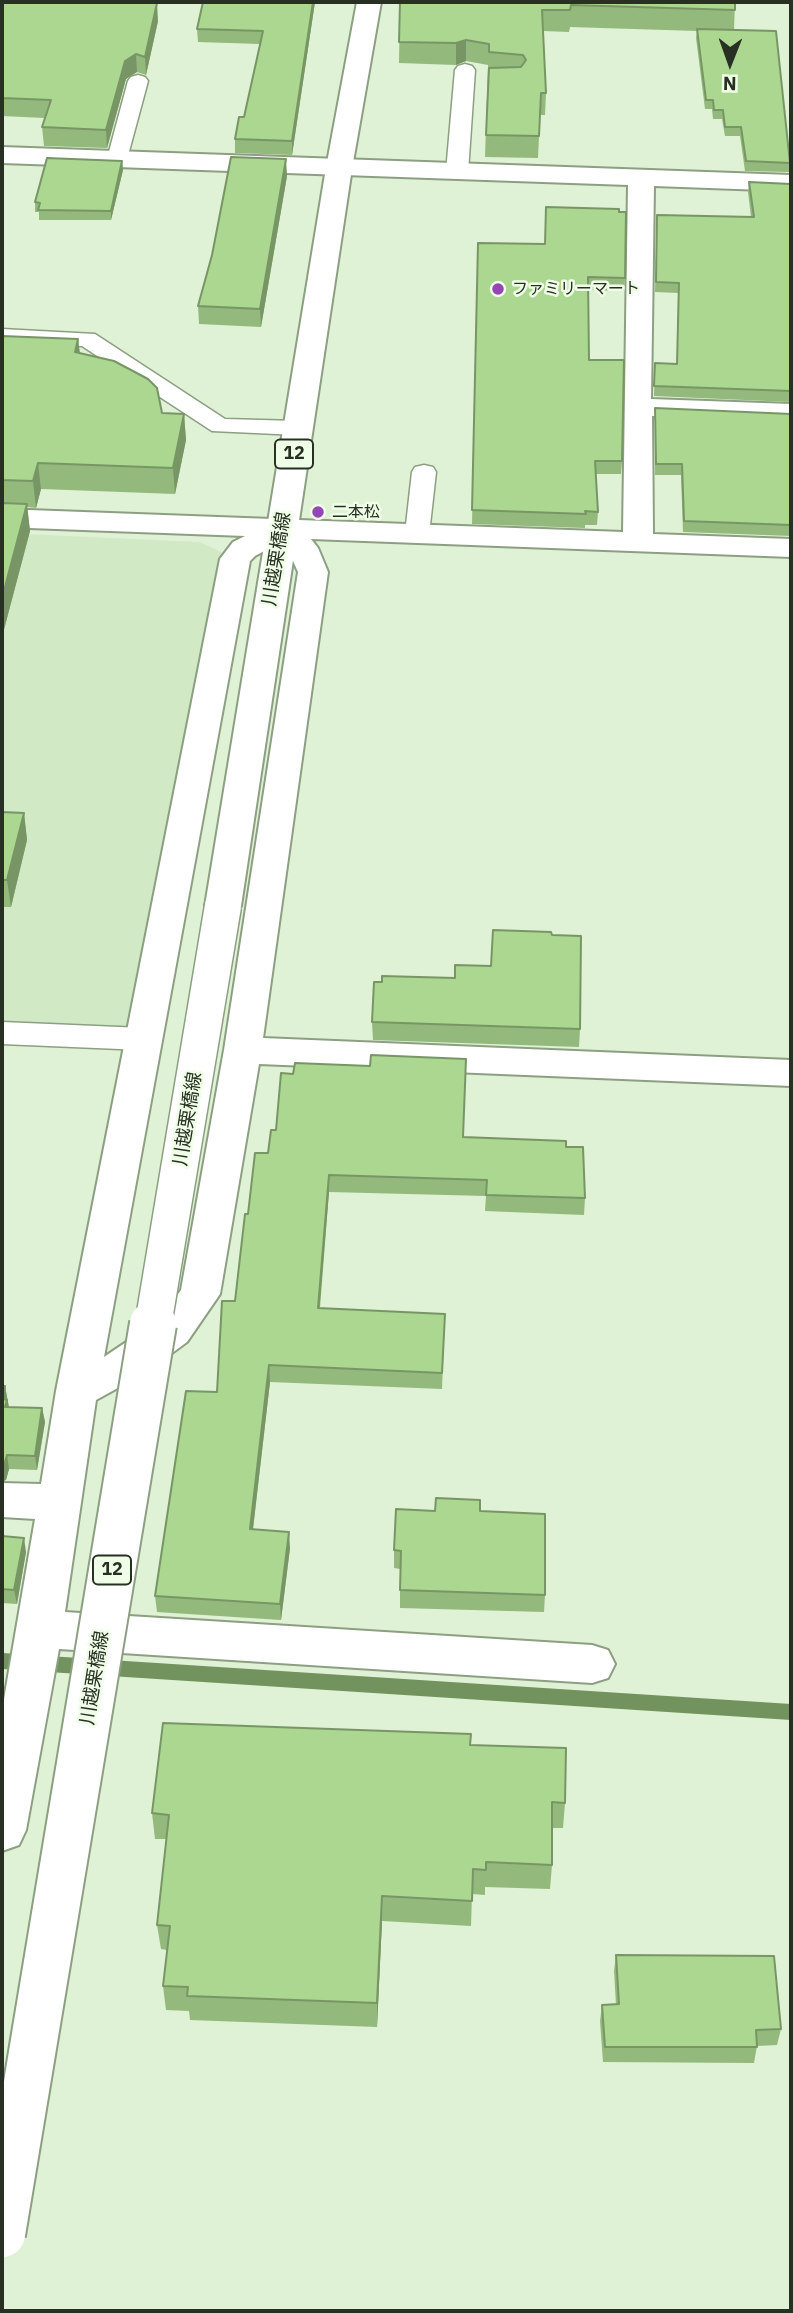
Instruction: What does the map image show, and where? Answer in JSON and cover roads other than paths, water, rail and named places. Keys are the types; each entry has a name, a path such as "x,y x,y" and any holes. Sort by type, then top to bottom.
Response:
{"street":[{"name":"川越栗橋線","path":"2,2234 223,906 339,168 369,2"},
{"path":"2,155 791,183"},
{"path":"638,541 637,407 642,177"},
{"path":"637,407 791,413"},
{"path":"2,518 791,548"},
{"path":"2,1830 11,1743 40,1629 77,1391 235,559 244,549 282,530"},
{"path":"77,1391 130,1362 173,1331 200,1294 243,1049 313,572 303,548 282,530"},
{"path":"243,1049 791,1073"},
{"path":"2,1500 60,1503"},
{"path":"40,1629 592,1664"}],"lane":[{"path":"457,172 465,76 488,82"},
{"path":"117,159 138,81"},
{"path":"2,336 87,340 220,426 298,428"},
{"path":"417,534 424,472"},
{"path":"2,1033 144,1038"}],"waterway":[{"path":"2,1661 791,1712"}],"place":[{"name":"ファミリーマート","path":"498,289"},
{"name":"二本松","path":"318,512"}]}
